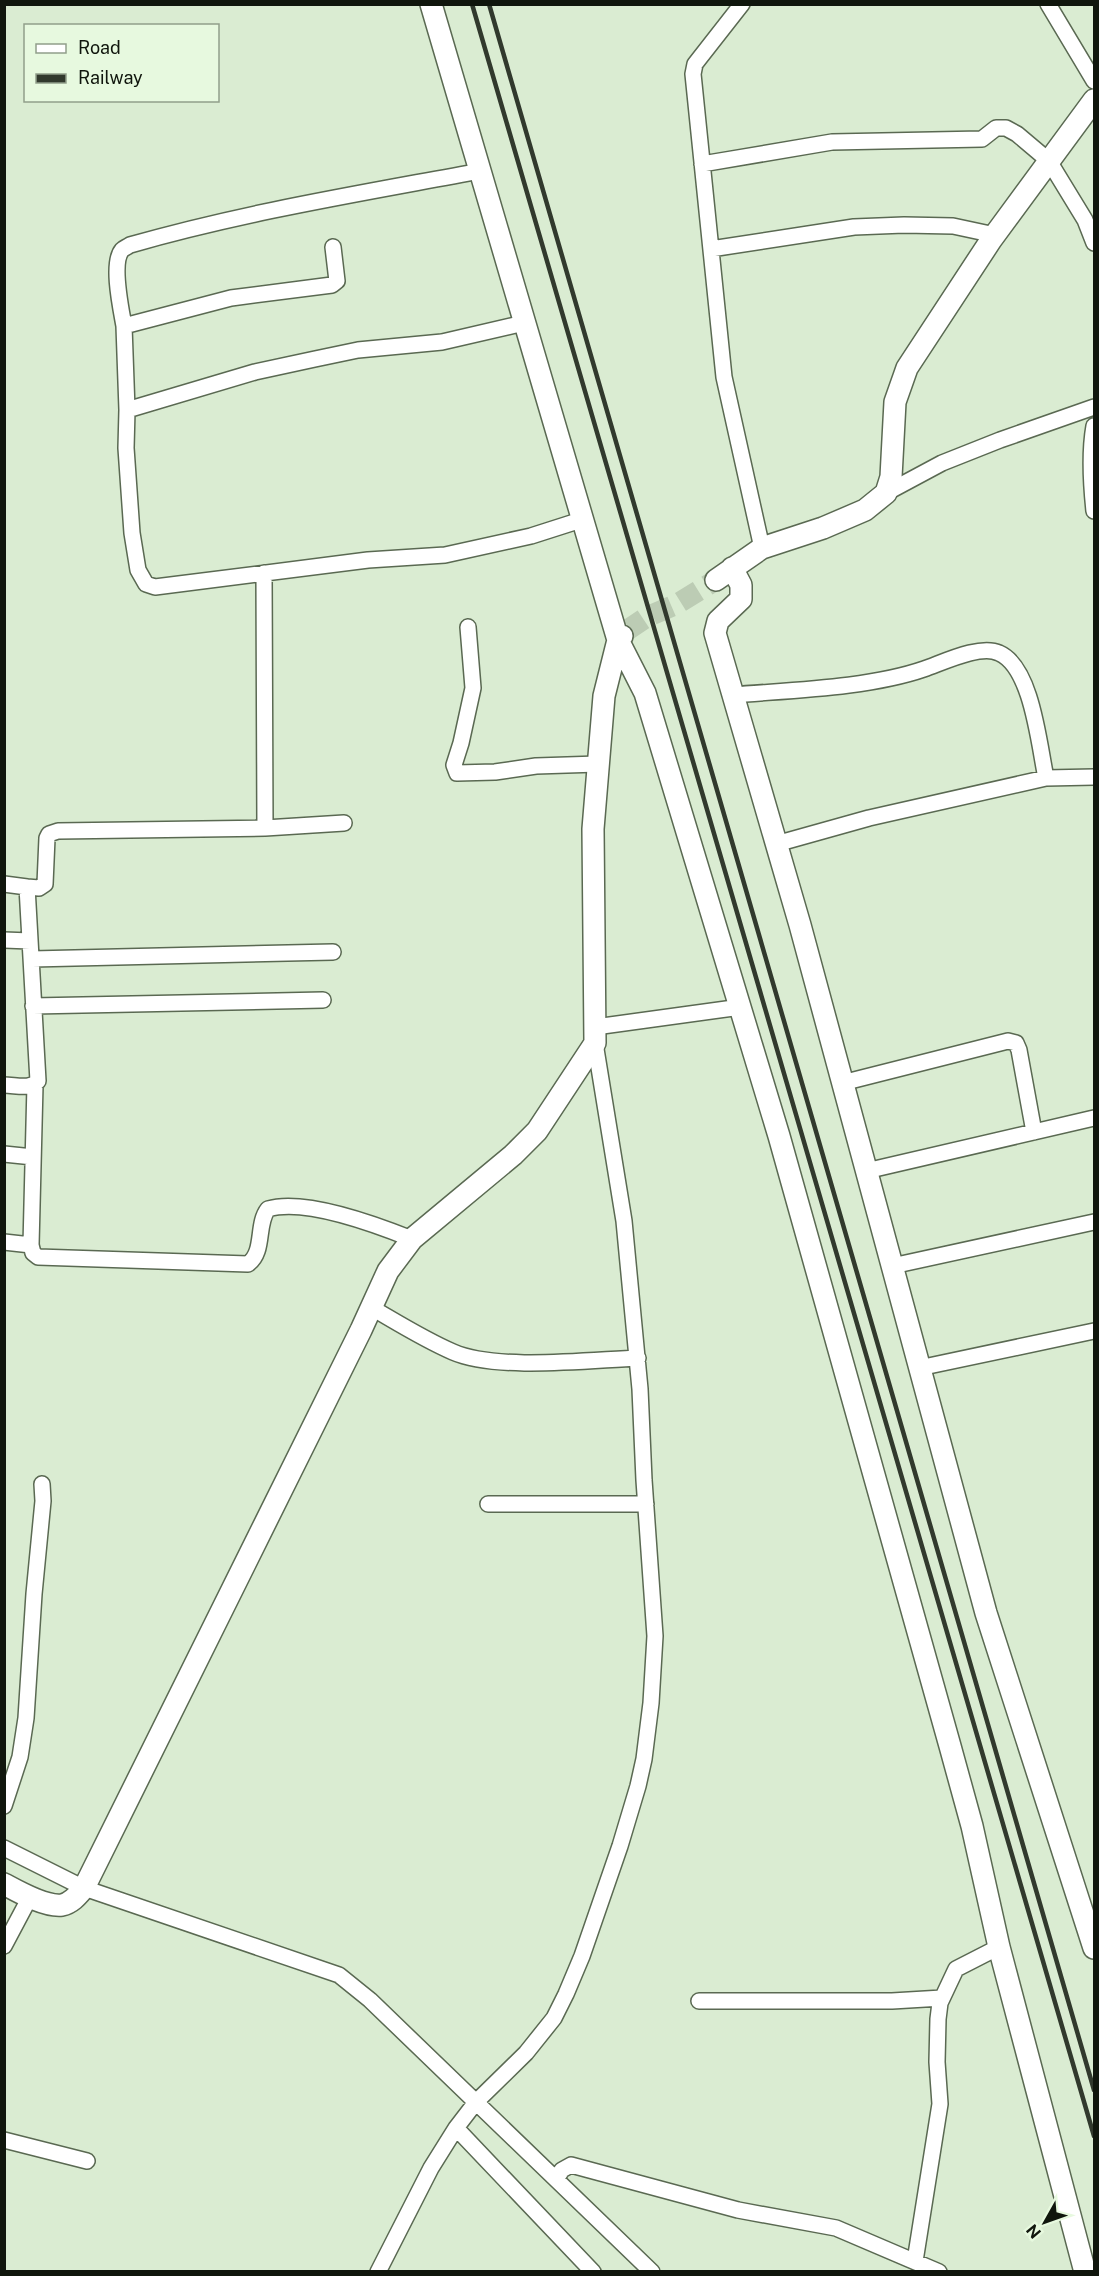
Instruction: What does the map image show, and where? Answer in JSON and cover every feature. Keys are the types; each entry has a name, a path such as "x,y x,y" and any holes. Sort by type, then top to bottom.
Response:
{"street":[{"path":"431,4 581,520 645,693 786,1158 963,1792 999,1947 1085,2271"},
{"path":"742,4 695,64 693,74 724,377 762,548"},
{"path":"1048,4 1095,81"},
{"path":"886,493 891,477 895,402 899,385 907,368 995,235 1095,100"},
{"path":"702,164 832,142 982,139 996,128 1005,128 1017,134 1049,161 1085,220 1095,243"},
{"path":"480,171 224,220 130,245 121,251 117,279 124,326 128,410 126,448 132,533 138,570 146,584 155,587 368,560 445,555 531,536 581,520"},
{"path":"711,249 854,227 953,226 995,235"},
{"path":"124,326 231,298 332,285 337,281 333,247"},
{"path":"128,410 255,372 315,358 358,350 442,342 524,323"},
{"path":"1095,407 942,463 886,493 865,510 823,528 762,548 724,574 741,585 741,599 718,621 716,633 800,925 986,1613 1095,1948"},
{"path":"1095,426 1091,485 1095,511"},
{"path":"264,573 265,828"},
{"path":"468,627 473,688 454,765 457,773 495,772 536,766 598,764"},
{"path":"378,2271 431,2168 456,2128 476,2102 526,2053 554,2018 566,1994 594,1922 638,1786 644,1759 651,1703 655,1636 638,1358 624,1221 595,1035 593,829 604,696 622,636"},
{"path":"733,695 897,677 956,657 985,651 998,652 1011,662 1023,678 1046,778"},
{"path":"776,844 869,818 1046,778 1095,777"},
{"path":"4,884 39,888 45,884 47,838 52,832 265,828 344,823"},
{"path":"4,1084 29,1086 39,1081 27,886"},
{"path":"4,940 30,941"},
{"path":"32,959 333,952"},
{"path":"33,1006 324,1000"},
{"path":"4,1884 30,1898 62,1905 75,1899 84,1888 372,1308 388,1271 412,1239 513,1155 537,1131 595,1035 741,1007"},
{"path":"842,1083 1008,1041 1016,1043 1020,1050 1034,1132"},
{"path":"35,1084 31,1245 33,1253 44,1259 248,1264 254,1260 258,1248 264,1214 268,1209 282,1206 310,1209 369,1222 412,1239"},
{"path":"866,1171 1095,1118"},
{"path":"4,1154 33,1157"},
{"path":"892,1266 1095,1222"},
{"path":"4,1242 31,1245"},
{"path":"372,1308 454,1353 474,1359 552,1363 638,1358"},
{"path":"919,1368 1095,1331"},
{"path":"4,1806 20,1757 26,1718 43,1501 42,1484"},
{"path":"488,1504 646,1504"},
{"path":"4,1848 84,1888 339,1975 363,1994 652,2271"},
{"path":"4,1946 30,1898"},
{"path":"915,2261 940,2104 937,2037 942,1998 956,1969 999,1947"},
{"path":"699,2001 892,2001 942,1998"},
{"path":"456,2128 592,2271"},
{"path":"4,2139 87,2161"},
{"path":"556,2179 567,2166 580,2167 738,2210 836,2228 939,2271"}],"tunnel":[{"path":"626,631 647,617 677,604 716,580"}],"railway":[{"path":"472,4 1094,2136"},
{"path":"489,4 1094,2090"}]}
